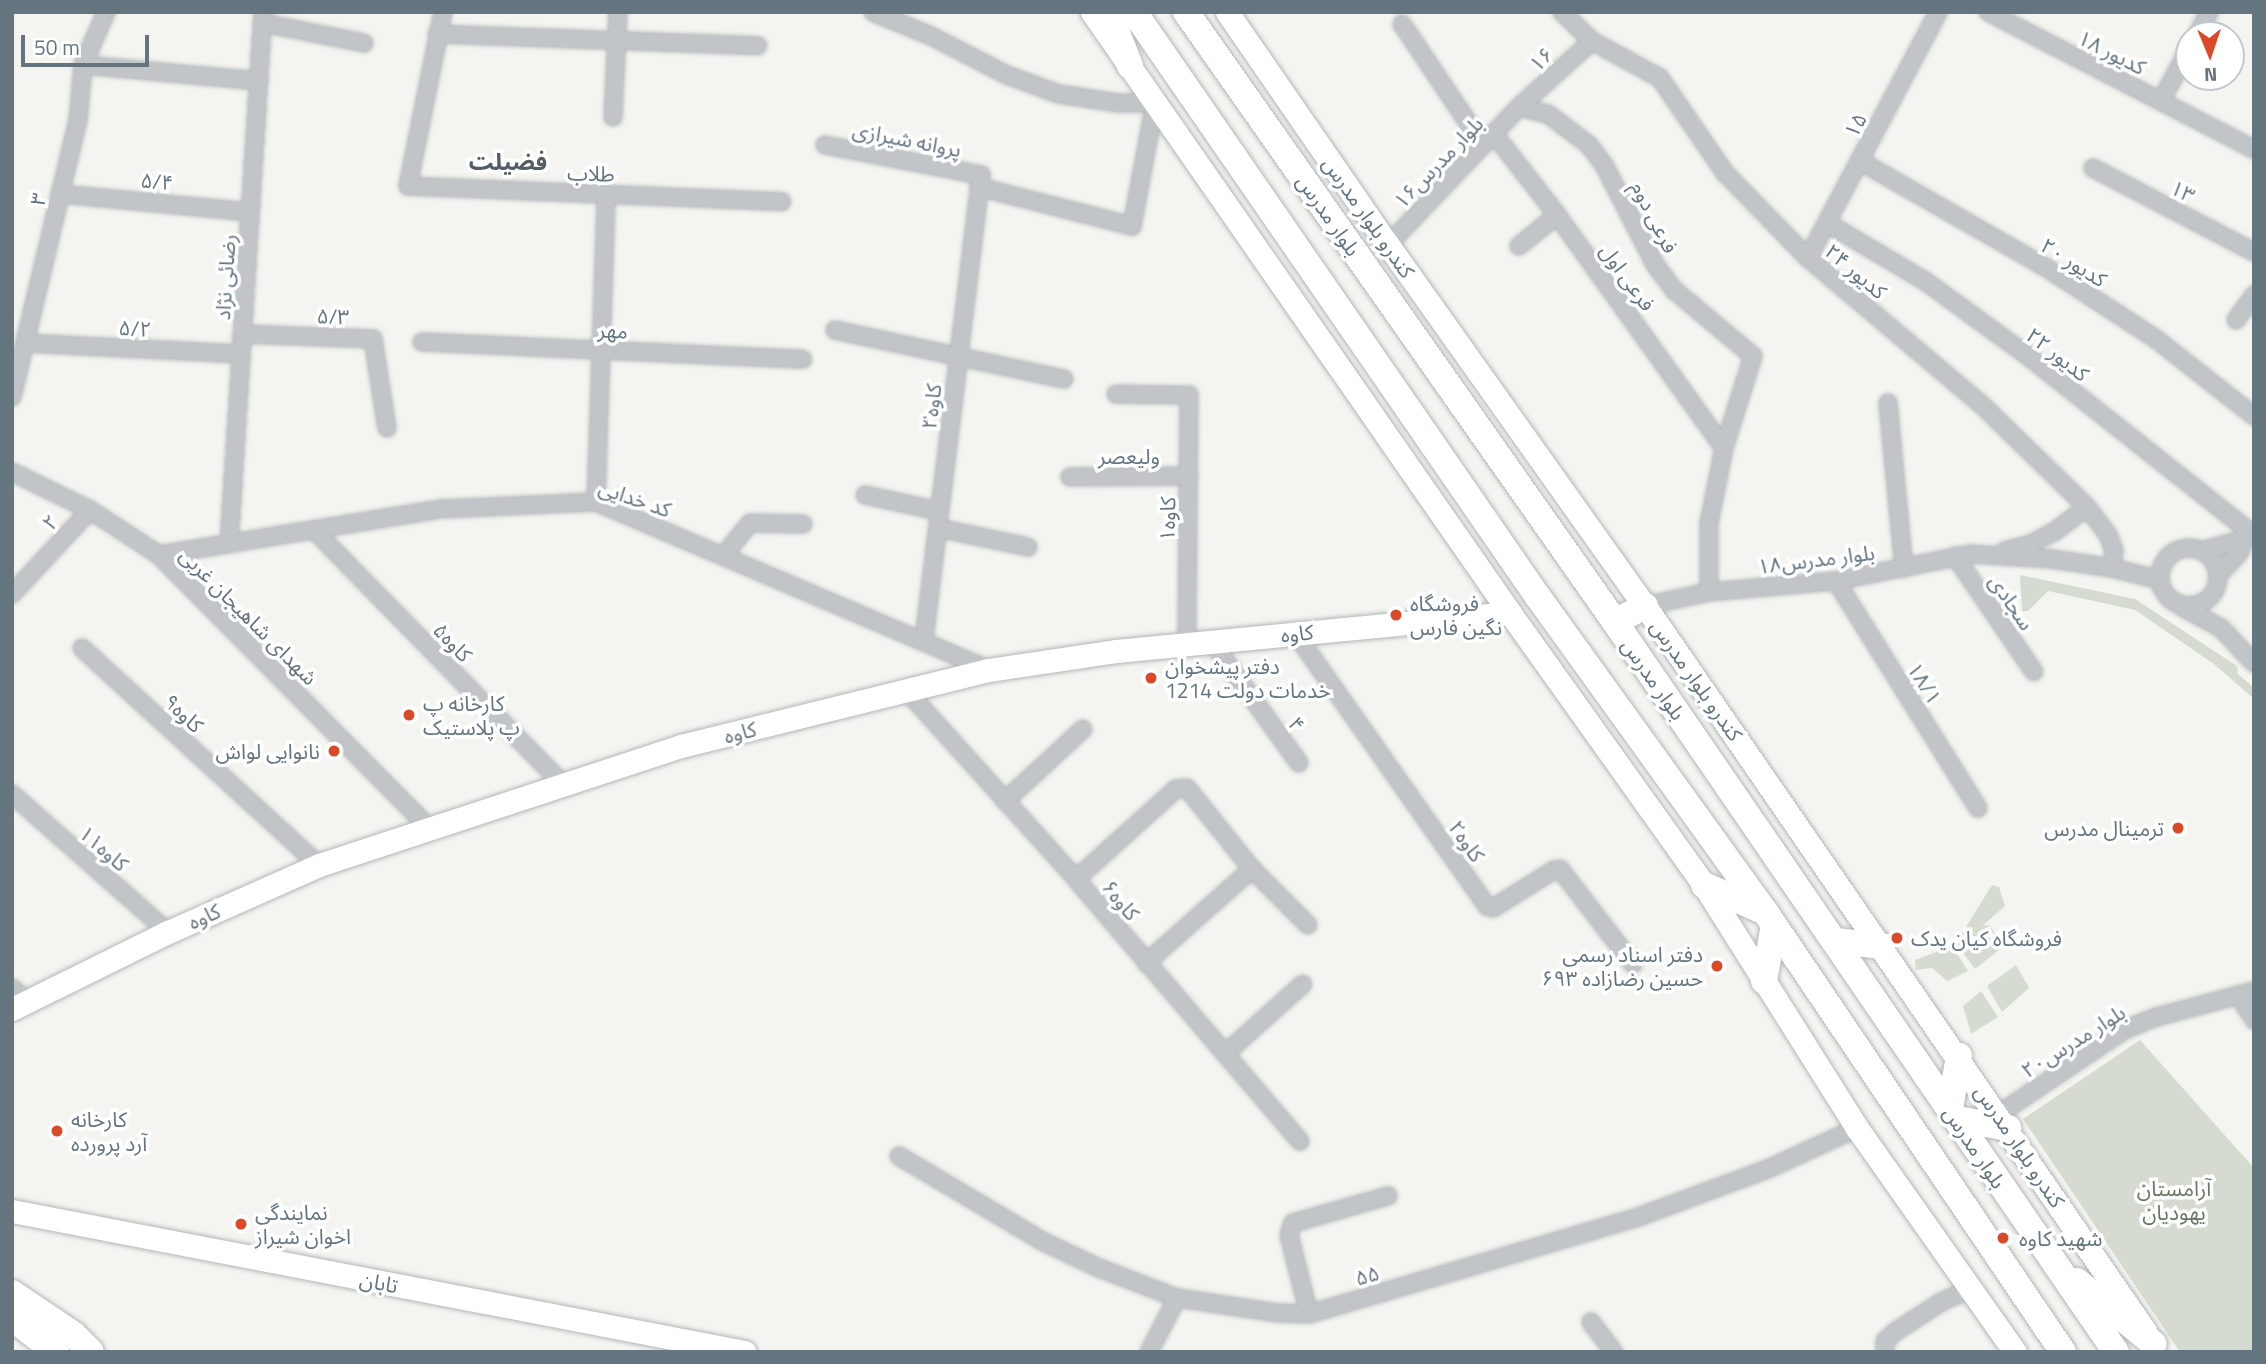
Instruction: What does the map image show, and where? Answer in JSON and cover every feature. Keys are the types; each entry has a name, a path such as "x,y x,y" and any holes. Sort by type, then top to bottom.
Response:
{"main road":[{"path":"1092,12 1510,613 1704,885 1857,1128 2015,1352"},
{"path":"1109,12 1130,66"},
{"name":"بلوار مدرس","path":"1134,12 1538,597 1770,919 2063,1352"},
{"name":"کندرو بلوار مدرس","path":"1227,12 1388,245 1646,606 2004,1121 2157,1348"},
{"name":"بلوار مدرس","path":"1189,15 1615,622 2116,1352"},
{"path":"1295,245 1333,221"},
{"path":"1615,622 1646,606"},
{"name":"کاوه","path":"18,1000 319,865 681,746 989,670 1187,644 1510,613"},
{"path":"1704,885 1770,919 1764,981"},
{"path":"1836,941 1884,949 1870,990"},
{"path":"1959,1056 1953,1114 2004,1121"},
{"name":"تابان","path":"15,1215 745,1352"},
{"path":"2052,1261 2157,1348"},
{"path":"12,1293 73,1334 91,1352"},
{"path":"12,1318 56,1352"}],"street":[{"name":"۳","path":"12,397 78,121 83,65 106,12"},
{"name":"طلاب","path":"443,12 408,186 782,202"},
{"path":"613,117 618,12"},
{"path":"873,12 931,36 1007,75 1059,94 1118,103 1155,103"},
{"name":"کدیور ۲۴","path":"1562,12 1592,40 1660,78 1724,173 1808,258 1982,405 2087,507 2108,535 2114,551 2112,568"},
{"name":"۱۵","path":"1808,258 1938,12"},
{"name":"کدیور ۱۸","path":"1988,12 2254,149"},
{"path":"263,17 364,43"},
{"name":"رضائی نژاد","path":"229,544 263,17"},
{"name":"فرعی اول","path":"1402,24 1489,139 1557,215 1724,448"},
{"path":"437,33 758,46"},
{"name":"۱۶","path":"1519,107 1592,40"},
{"path":"83,65 259,81"},
{"path":"2161,101 2175,75"},
{"name":"پروانه شیرازی","path":"825,145 980,181 1132,226 1155,103"},
{"name":"بلوار مدرس۱۶","path":"1388,245 1519,107"},
{"name":"فرعی دوم","path":"1519,107 1548,114 1589,145 1604,165 1662,274 1674,290 1753,356 1724,448"},
{"name":"کدیور ۲۰","path":"1860,161 2050,270 2156,340 2254,416"},
{"name":"۱۳","path":"2093,168 2254,252"},
{"name":"کاوه۳","path":"924,641 980,181"},
{"name":"۵/۴","path":"60,194 250,212"},
{"path":"596,502 606,195"},
{"path":"1519,246 1557,215"},
{"name":"کدیور ۲۲","path":"1827,223 1925,281 2007,341 2251,535"},
{"path":"2236,320 2254,295"},
{"path":"835,330 1064,379"},
{"name":"۵/۳","path":"243,334 373,339 387,428"},
{"name":"مهر","path":"422,342 803,359"},
{"name":"۵/۲","path":"25,343 242,355"},
{"name":"کاوه۱","path":"1116,394 1189,395 1187,644"},
{"path":"1888,403 1905,568"},
{"path":"1709,592 1709,523 1724,448"},
{"name":"شهدای شاهیجان غربی","path":"12,472 90,510 159,555 428,827"},
{"name":"ولیعصر","path":"1070,477 1189,477"},
{"path":"865,495 1028,547"},
{"name":"کد خدایی","path":"159,555 441,509 596,502 989,670"},
{"path":"1992,554 2031,544 2054,532 2087,507"},
{"name":"۲","path":"12,594 90,510"},
{"path":"724,555 750,523 803,524"},
{"name":"کاوه۵","path":"314,530 563,785"},
{"path":"2251,535 2201,551 2181,550 2172,554 2161,570 2160,580 2169,598 2221,628 2254,663"},
{"path":"2221,628 2213,594 2218,575 2239,553 2251,535"},
{"path":"2201,551 2209,557 2218,575"},
{"path":"1992,554 2112,568 2160,580"},
{"name":"بلوار مدرس۱۸","path":"1646,606 1709,592 1836,581 1955,556 1992,554"},
{"name":"سجادی","path":"1955,556 2034,672"},
{"name":"۱۸/۱","path":"1836,581 1978,808"},
{"path":"2177,604 2196,605 2213,594"},
{"name":"کاوه۲","path":"1296,633 1487,906 1493,908 1553,870 1560,869 1633,964"},
{"name":"۴","path":"1212,642 1299,763"},
{"name":"کاوه۹","path":"82,648 319,865"},
{"name":"کاوه۶","path":"906,690 1076,879 1300,1141"},
{"path":"1005,801 1083,729"},
{"path":"1076,879 1181,787 1186,788 1252,869 1308,925"},
{"name":"کاوه۱۱","path":"12,794 168,932"},
{"path":"1146,962 1252,869"},
{"path":"1226,1053 1303,984"},
{"path":"2246,993 2254,1020"},
{"name":"بلوار مدرس۲۰","path":"2004,1121 2124,1030 2157,1017 2246,993"},
{"name":"۵۵","path":"899,1156 1042,1241 1099,1268 1177,1298 1279,1313 1308,1314 1641,1216 1770,1168 1857,1128"},
{"path":"1308,1314 1289,1235 1293,1223 1388,1196"},
{"path":"1885,1352 1885,1341 1895,1332 1941,1302 1970,1289"},
{"path":"1149,1352 1177,1298"},
{"path":"1591,1322 1614,1352"}],"green space":[{"path":"2020,575 2135,599 2237,666 2238,674 2254,688 2254,699 2214,664 2135,610 2048,591 2028,611 2022,611"},
{"path":"1992,885 1999,887 2005,906 1982,926 1989,925 2004,946 1975,969 1956,943"},
{"path":"1952,946 1968,971 1947,981 1932,968 1916,970 1915,960"},
{"path":"2016,965 2029,988 2002,1012 1987,986"},
{"path":"1981,991 1998,1017 1971,1034 1963,1006"},
{"name":"آرامستان یهودیان","path":"2140,1040 2254,1168 2254,1352 2180,1352 2023,1119"}],"place":[{"name":"فروشگاه نگین فارس","path":"1396,615"},
{"name":"دفتر پیشخوان خدمات دولت 1214","path":"1151,678"},
{"name":"کارخانه پ پ پلاستیک","path":"409,715"},
{"name":"نانوایی لواش","path":"334,751"},
{"name":"ترمینال مدرس","path":"2178,828"},
{"name":"فروشگاه کیان یدک","path":"1897,938"},
{"name":"دفتر اسناد رسمی ۶۹۳ حسین رضازاده","path":"1717,966"},
{"name":"کارخانه آرد پرورده","path":"57,1131"},
{"name":"نمایندگی اخوان شیراز","path":"241,1224"},
{"name":"شهید کاوه","path":"2003,1238"}],"district":[{"name":"فضیلت","path":"508,162"}]}
